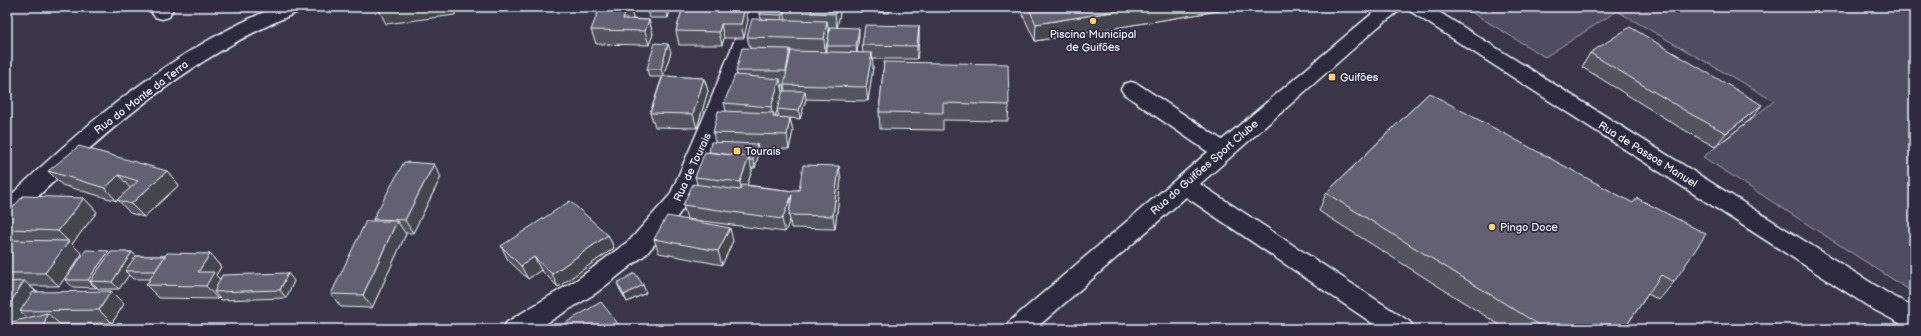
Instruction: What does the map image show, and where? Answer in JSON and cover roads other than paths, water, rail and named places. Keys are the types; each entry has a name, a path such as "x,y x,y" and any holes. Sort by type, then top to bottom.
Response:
{"street":[{"name":"Rua do Monte da Terra","path":"7,213 97,131 154,85 227,38 293,7"},
{"name":"Rua de Tourais","path":"516,329 588,286 638,247 679,199 714,119 757,7"},
{"name":"Rua do Guifões Sport Clube","path":"1018,329 1371,23 1392,7"},
{"name":"Rua de Passos Manuel","path":"1417,7 1880,302 1914,319"},
{"path":"1131,89 1224,151"},
{"path":"1184,184 1401,329"},
{"name":"Rua de Passos Manuel","path":"1880,302 1895,318 1902,329"}],"place":[{"name":"Piscina Municipal de Guifões","path":"1093,21"},
{"name":"Guifões","path":"1332,77"},
{"name":"Tourais","path":"737,151"},
{"name":"Pingo Doce","path":"1492,227"}]}
